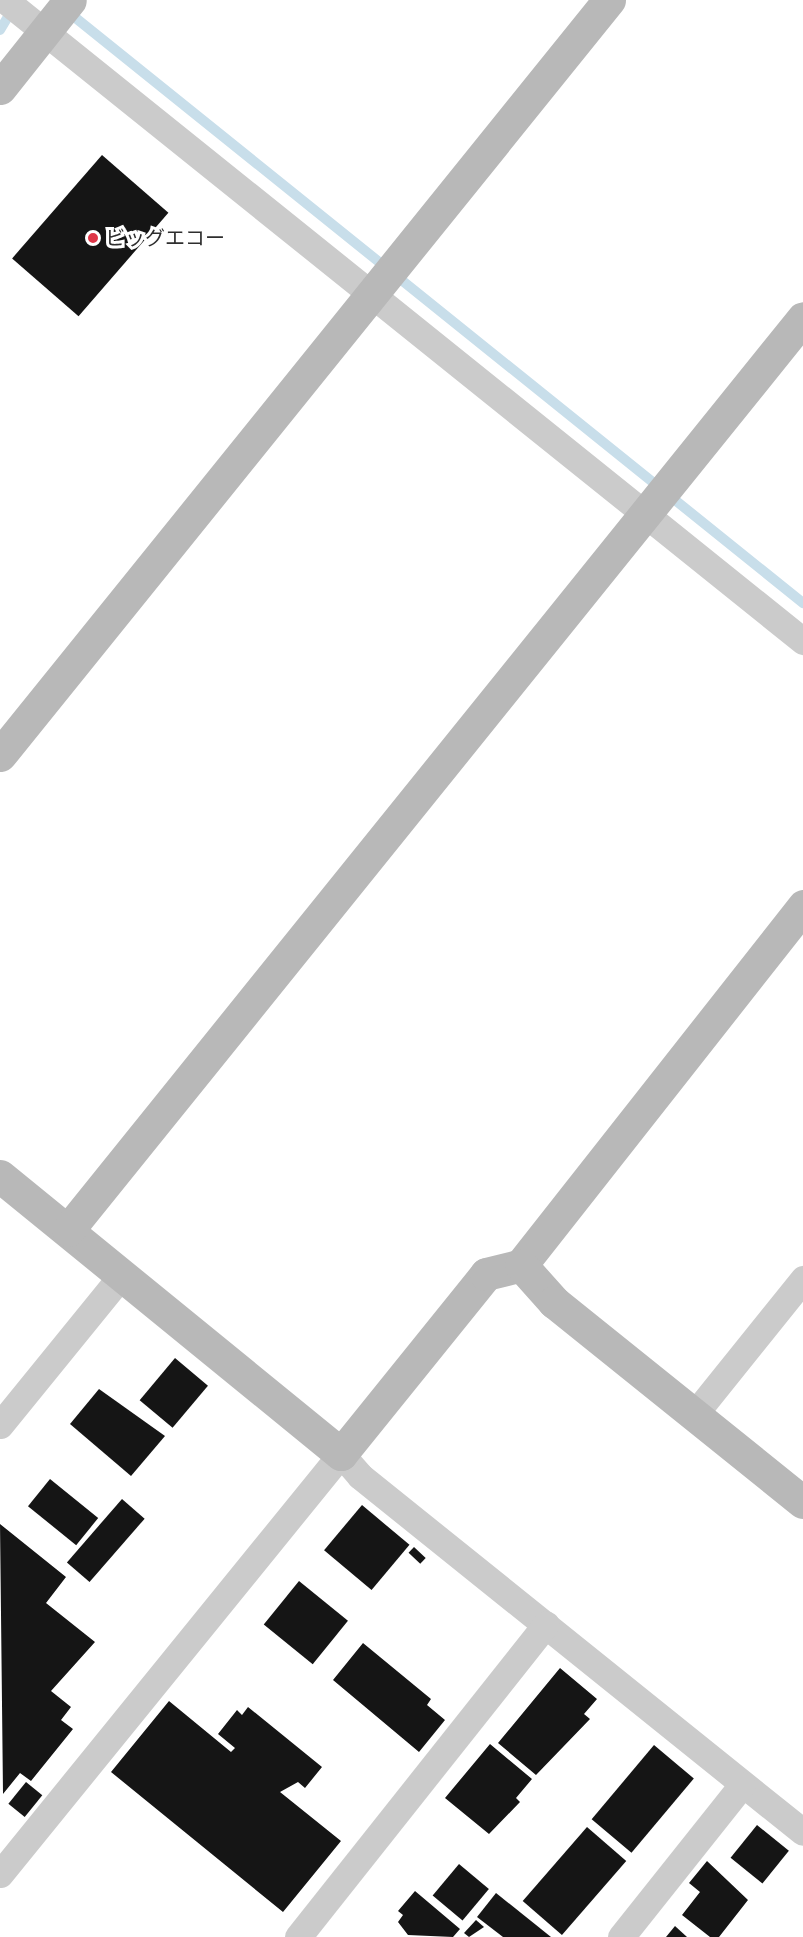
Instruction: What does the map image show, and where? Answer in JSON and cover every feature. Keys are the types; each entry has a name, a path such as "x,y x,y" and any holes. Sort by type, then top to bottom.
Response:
{"street":[{"path":"0,755 609,0"},
{"path":"0,88 39,13 384,278 658,496 803,641"},
{"path":"68,1230 803,318"},
{"path":"0,1874 486,1274 521,1265 803,906"},
{"path":"0,1176 742,1785 803,1832"},
{"path":"521,1265 554,1302 693,1416 803,1502"},
{"path":"0,1425 121,1276"},
{"path":"693,1416 803,1279"},
{"path":"298,1937 546,1624"},
{"path":"621,1937 742,1785"}],"building":[{"name":"ビッグエコー","path":"102,155 168,213 79,316 12,258"},
{"path":"175,1358 208,1386 173,1428 140,1400"},
{"path":"99,1389 165,1436 131,1476 70,1424"},
{"path":"50,1479 98,1518 76,1545 28,1506"},
{"path":"122,1499 145,1519 90,1582 67,1562"},
{"path":"362,1505 409,1545 372,1590 324,1550"},
{"path":"0,1524 66,1577 46,1603 95,1642 51,1691 71,1707 61,1720 73,1729 31,1781 20,1773 3,1794"},
{"path":"414,1547 426,1558 420,1564 409,1553"},
{"path":"299,1581 348,1621 313,1664 264,1625"},
{"path":"363,1643 431,1699 427,1705 445,1720 419,1752 333,1680"},
{"path":"560,1668 597,1699 584,1714 590,1719 536,1775 498,1743"},
{"path":"169,1701 231,1752 235,1748 218,1734 237,1710 242,1715 248,1707 322,1767 305,1788 298,1782 280,1792 341,1841 283,1912 111,1772"},
{"path":"490,1744 532,1779 516,1798 520,1802 489,1834 445,1798"},
{"path":"654,1745 694,1778 631,1853 592,1819"},
{"path":"26,1782 42,1795 25,1817 8,1804"},
{"path":"757,1825 789,1851 762,1883 731,1858"},
{"path":"587,1827 626,1861 562,1935 523,1901"},
{"path":"707,1861 748,1900 719,1937 710,1937 682,1915 700,1892 689,1883"},
{"path":"459,1864 489,1889 463,1920 433,1895"},
{"path":"415,1891 460,1929 453,1937 408,1935 398,1922 403,1915 398,1911"},
{"path":"496,1893 551,1937 503,1937 477,1917"},
{"path":"476,1920 484,1927 469,1937 464,1933"},
{"path":"675,1926 687,1937 666,1937"}],"waterway":[{"path":"0,30 13,8"},
{"path":"67,11 803,603"}],"place":[{"name":"ビッグエコー","path":"93,238"}]}
